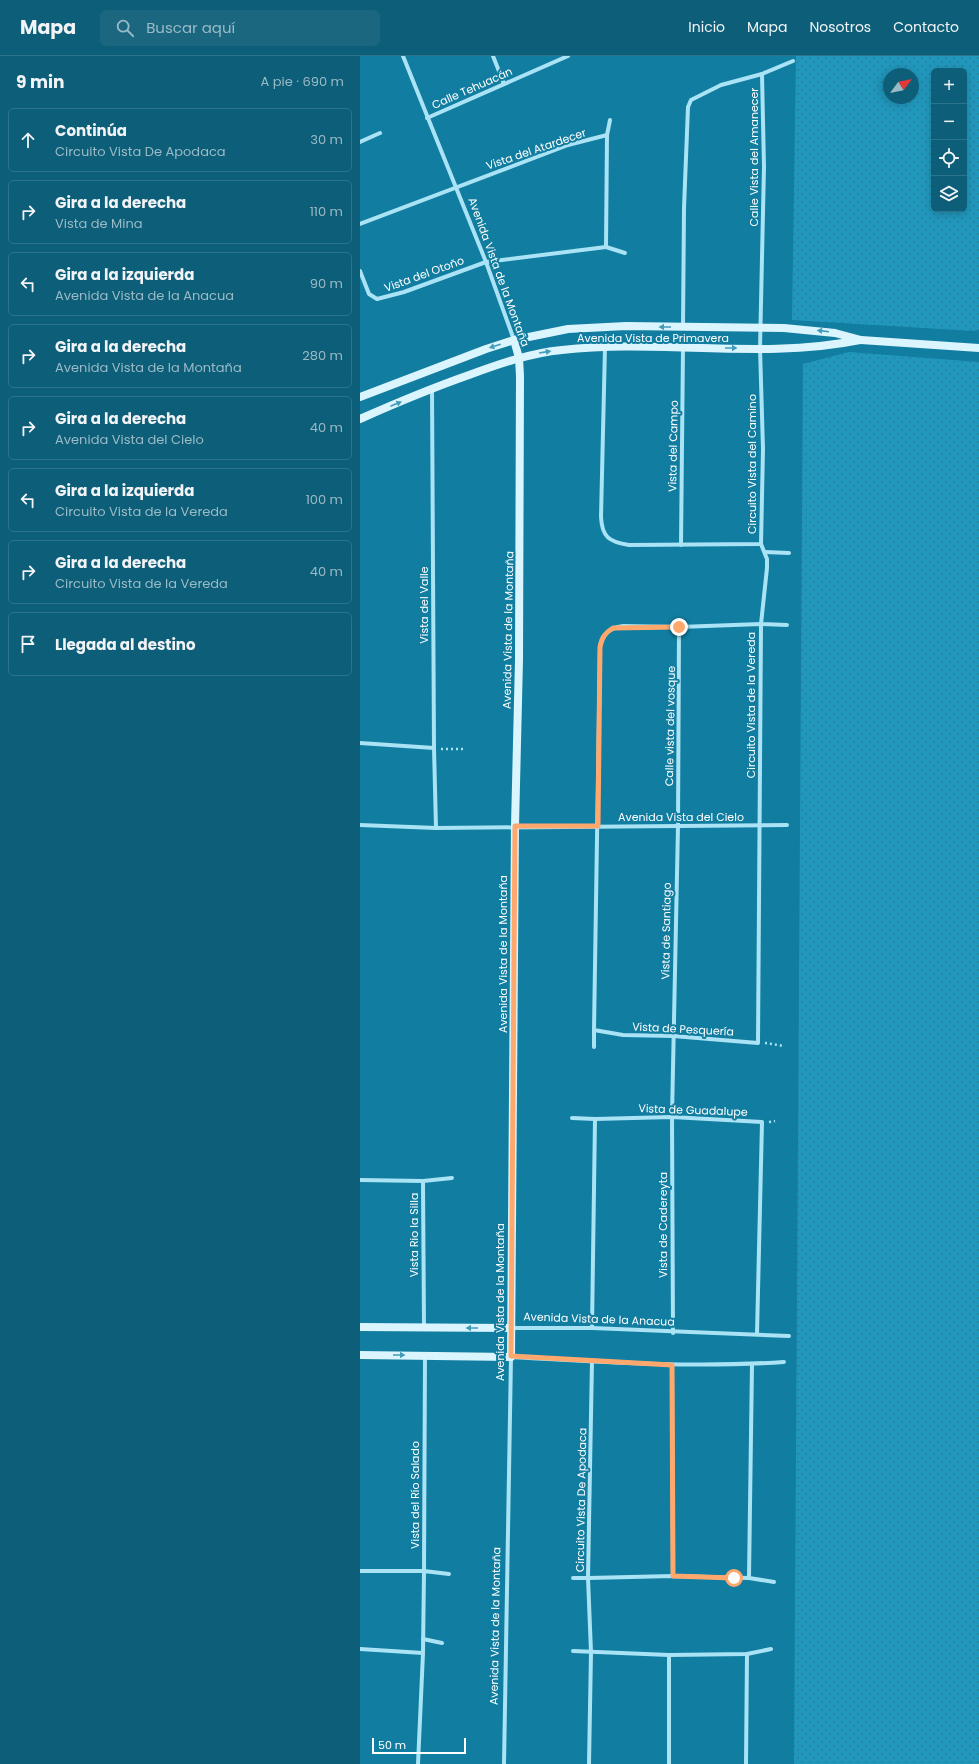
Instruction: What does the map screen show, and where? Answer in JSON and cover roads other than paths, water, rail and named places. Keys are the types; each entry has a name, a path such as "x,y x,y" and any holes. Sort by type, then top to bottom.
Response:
{"street":[{"name":"Avenida Vista de la Montaña","path":"403,56 486,262 519,358 519,652 515,826 511,1356 504,1764"},
{"path":"493,56 504,84"},
{"name":"Calle Tehuacán","path":"427,118 568,56"},
{"path":"762,74 793,61"},
{"name":"Calle Vista del Amanecer","path":"683,327 684,208 688,107 691,100 706,91 721,85 762,74 764,166 760,348"},
{"path":"606,247 607,135 610,120"},
{"path":"360,142 380,134"},
{"name":"Vista del Atardecer","path":"456,187 568,145 607,135"},
{"path":"360,224 456,187"},
{"path":"486,262 606,247 625,253"},
{"name":"Vista del Otoño","path":"360,271 369,294 377,299 397,294 486,262"},
{"name":"Avenida Vista de Primavera","path":"360,396 453,360 514,340 543,333 590,327 761,328 822,331 861,340 979,348"},
{"name":"Avenida Vista de Primavera","path":"360,419 432,388 519,358 561,350 606,347 760,348 817,346 861,340"},
{"name":"Circuito Vista del Camino","path":"606,347 601,527 607,538 620,543 681,544 761,544 762,449 760,348"},
{"name":"Vista del Campo","path":"681,544 683,348"},
{"name":"Vista del Valle","path":"432,388 434,748 436,828"},
{"path":"761,544 767,559 767,581 761,624 787,624"},
{"path":"765,552 789,553"},
{"name":"Circuito Vista de la Vereda","path":"598,826 600,647 602,638 606,632 618,627 679,627 761,624 759,826"},
{"name":"Calle vista del vosque","path":"678,826 679,627"},
{"path":"360,743 434,748"},
{"name":"Avenida Vista del Cielo","path":"360,825 436,828 515,826 787,825"},
{"path":"594,1047 598,826"},
{"name":"Vista de Santiago","path":"672,1117 678,826"},
{"name":"Vista de Pesquería","path":"594,1030 623,1035 673,1036 758,1043 759,826"},
{"name":"Vista de Guadalupe","path":"572,1118 595,1119 672,1117 762,1122 757,1334"},
{"name":"Vista de Cadereyta","path":"672,1117 673,1332"},
{"path":"592,1328 595,1119"},
{"path":"423,1181 452,1178"},
{"name":"Vista Rio la Silla","path":"360,1180 423,1181 424,1328"},
{"name":"Avenida Vista de la Anacua","path":"360,1327 592,1328 788,1336"},
{"path":"360,1355 511,1356 672,1365 784,1362"},
{"name":"Vista del Río Salado","path":"418,1764 423,1653 425,1355"},
{"name":"Circuito Vista De Apodaca","path":"592,1361 588,1578 673,1576 749,1578 774,1582"},
{"path":"749,1578 752,1364"},
{"path":"672,1365 673,1576"},
{"path":"360,1571 424,1571 450,1574"},
{"path":"573,1578 588,1578 590,1652 589,1764"},
{"path":"423,1639 442,1643"},
{"path":"360,1649 423,1653"},
{"path":"573,1651 669,1655 747,1654 771,1649"},
{"path":"746,1764 747,1654"},
{"path":"669,1655 669,1764"}]}
